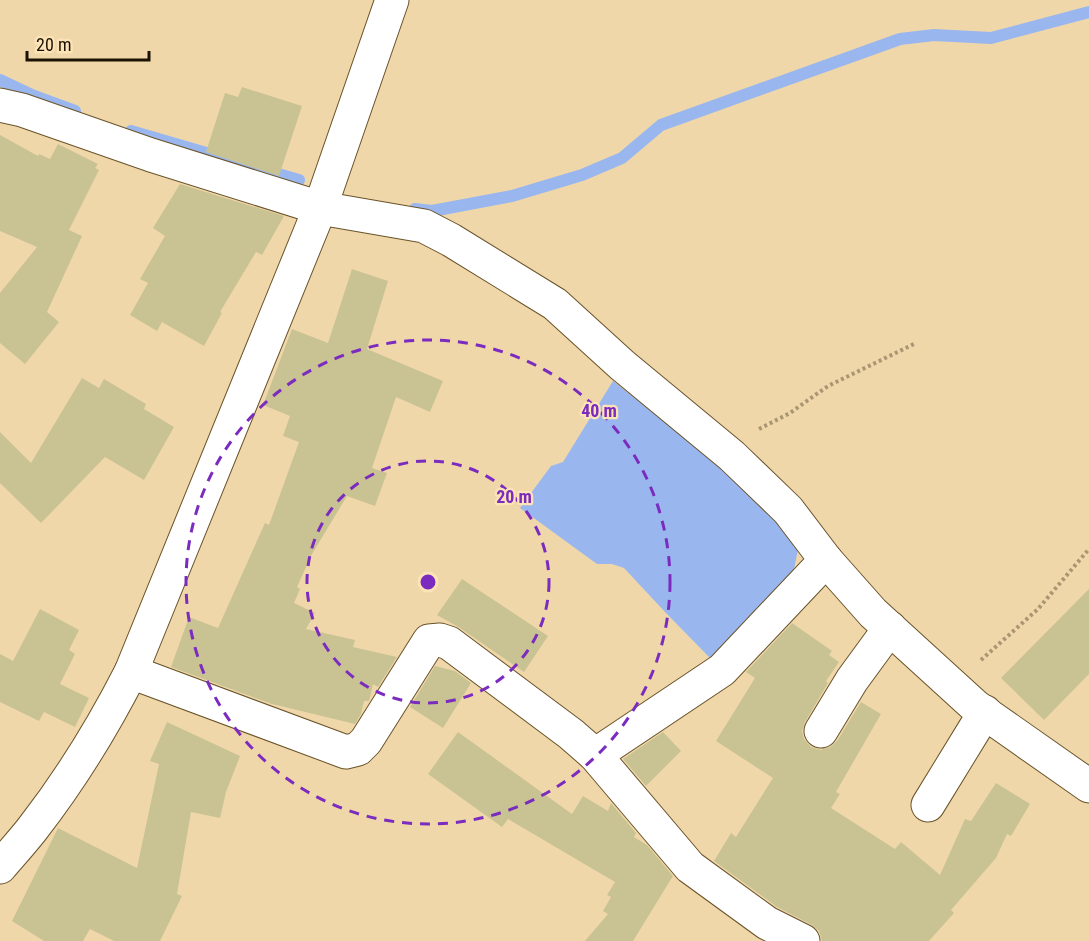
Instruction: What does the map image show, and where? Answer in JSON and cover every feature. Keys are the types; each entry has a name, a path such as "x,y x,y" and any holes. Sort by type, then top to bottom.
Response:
{"street":[{"path":"6,847 32,830 107,719 131,672 320,208 392,0"},
{"path":"0,105 22,110 172,162 320,208 423,226 451,240 555,304 622,365 726,451 788,510 826,561 873,613 952,685 985,712 1089,786"},
{"path":"595,755 722,670 826,561"},
{"path":"821,731 852,680 890,628"},
{"path":"131,672 346,752 358,749 366,741 429,641 440,640 449,643 595,755 690,867 767,922 803,941"},
{"path":"928,805 985,712"}],"path":[{"path":"726,451 753,432 790,413 828,386 916,343"},
{"path":"952,685 1038,609 1089,549"}],"water":[{"path":"613,381 739,480 788,528 798,550 794,569 781,591 748,625 710,658 624,568 612,564 597,564 520,508 551,466 563,462"}],"building":[{"path":"242,87 302,106 279,176 206,152 225,93 238,97"},
{"path":"0,135 38,156 39,154 50,159 58,144 98,164 95,168 99,170 69,230 82,236 47,312 59,322 25,364 0,343 0,293 37,247 0,231"},
{"path":"180,184 284,216 262,255 256,252 220,312 222,313 204,346 162,322 157,331 130,315 148,283 140,279 165,236 153,228"},
{"path":"352,269 388,281 367,349 443,381 430,412 396,397 372,468 387,473 375,506 347,496 312,554 297,587 300,589 294,603 315,613 306,629 355,640 353,647 397,657 378,687 373,684 369,701 364,701 361,714 355,724 272,704 171,667 189,617 218,628 265,523 269,525 299,442 283,436 290,416 263,405 292,329 328,343"},
{"path":"82,378 99,388 104,379 146,404 144,409 174,427 144,480 105,457 41,523 0,483 0,432 31,463"},
{"path":"462,579 548,636 524,672 437,615"},
{"path":"1089,589 1089,674 1044,720 1001,678"},
{"path":"40,609 79,630 69,650 75,654 60,684 89,698 75,727 44,712 39,721 0,702 0,654 13,661"},
{"path":"792,623 832,651 829,655 839,662 826,681 828,683 802,731 804,739 811,747 821,750 837,741 861,702 881,714 836,792 840,794 831,808 895,849 901,842 940,875 965,819 971,821 996,783 1030,804 1011,836 1007,834 996,858 951,910 954,913 929,941 822,941 819,931 812,925 777,907 714,861 731,833 736,837 773,778 716,741 755,678 746,672"},
{"path":"435,666 455,671 471,683 443,728 410,707"},
{"path":"167,722 240,756 226,792 220,818 191,812 177,894 182,896 160,941 114,941 90,929 83,941 44,941 12,921 58,828 137,868 159,764 150,761"},
{"path":"458,732 572,814 583,796 608,811 611,803 636,833 634,837 647,845 673,876 633,941 585,941 608,914 603,911 611,897 607,895 615,882 508,819 502,827 428,774"},
{"path":"663,732 681,751 646,786 623,759"}],"waterway":[{"path":"415,209 432,211 512,196 582,175 622,158 661,125 900,39 934,35 991,38 1089,12"},
{"path":"0,80 75,111"},
{"path":"131,131 299,180"}]}
